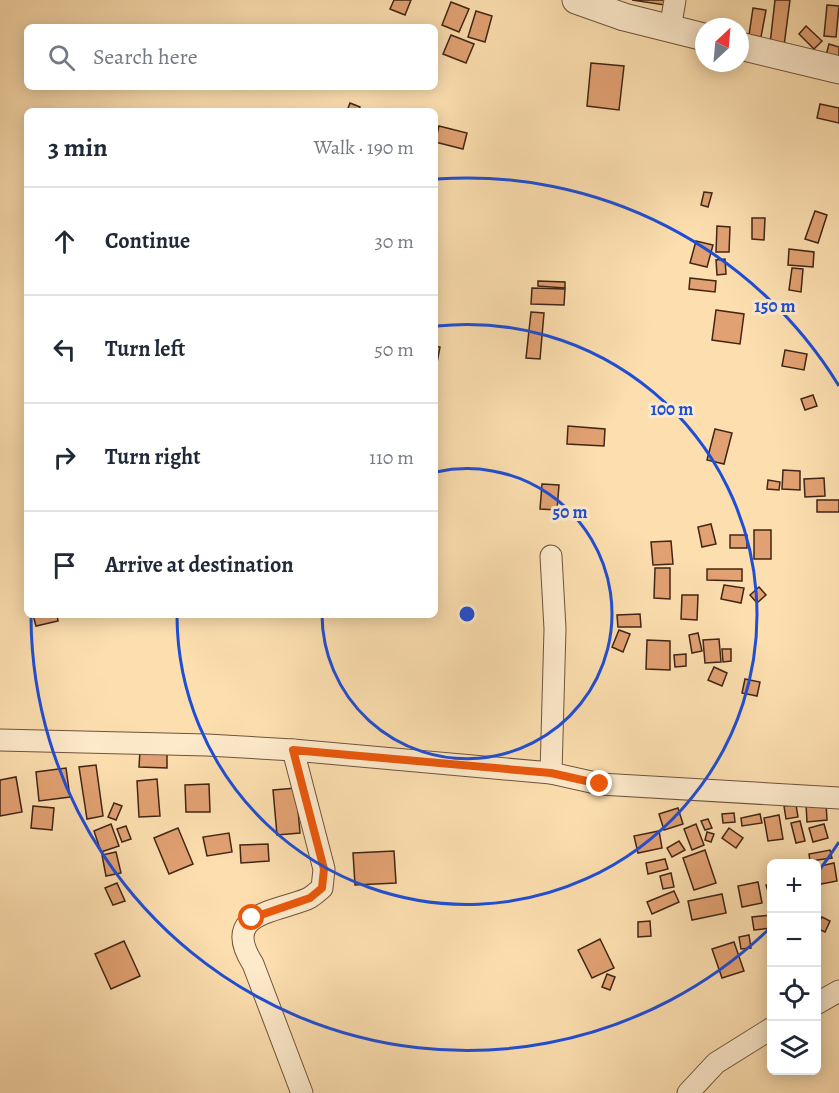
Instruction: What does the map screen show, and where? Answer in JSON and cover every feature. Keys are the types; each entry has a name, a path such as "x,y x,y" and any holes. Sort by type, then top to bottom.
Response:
{"street":[{"path":"576,0 624,17 695,35"},
{"path":"670,28 675,0"},
{"path":"749,48 839,70"},
{"path":"551,556 555,629 551,773"},
{"path":"0,738 293,750 551,773 600,784 839,798"},
{"path":"293,750 324,869 322,888 310,898 252,918 243,932 244,951 253,964 302,1093"},
{"path":"821,1001 839,991"},
{"path":"688,1093 716,1063 767,1031"}],"building":[{"path":"394,0 411,0 405,15 390,9"},
{"path":"632,0 672,0 671,6"},
{"path":"775,0 790,0 784,46 770,44"},
{"path":"451,2 469,9 459,32 442,25"},
{"path":"827,5 839,6 836,37 824,36"},
{"path":"753,8 766,10 761,37 749,35"},
{"path":"476,11 492,16 485,42 468,37"},
{"path":"806,26 822,41 814,49 799,34"},
{"path":"451,35 474,44 466,63 443,54"},
{"path":"829,44 839,47 839,67 824,63"},
{"path":"591,63 624,66 619,110 587,106"},
{"path":"350,103 360,107 360,108 348,108"},
{"path":"820,104 839,108 839,123 817,118"},
{"path":"439,126 467,133 463,149 438,143"},
{"path":"704,192 712,193 708,207 701,205"},
{"path":"815,211 827,215 818,243 805,239"},
{"path":"752,218 765,218 764,240 752,239"},
{"path":"717,226 730,227 729,252 716,252"},
{"path":"696,241 713,245 707,267 690,263"},
{"path":"789,249 814,252 813,267 788,265"},
{"path":"725,259 726,274 717,275 716,260"},
{"path":"792,268 803,269 801,292 789,290"},
{"path":"690,278 716,281 715,292 689,289"},
{"path":"538,281 565,282 565,288 538,286"},
{"path":"532,288 565,289 564,305 531,304"},
{"path":"716,310 744,314 740,344 712,340"},
{"path":"531,312 544,313 540,359 526,358"},
{"path":"785,350 807,354 804,370 782,366"},
{"path":"813,395 817,406 805,410 801,399"},
{"path":"568,426 605,429 604,446 567,444"},
{"path":"715,429 732,433 724,464 707,460"},
{"path":"783,470 800,471 800,490 782,489"},
{"path":"824,478 825,496 805,497 804,479"},
{"path":"768,480 780,482 779,490 767,489"},
{"path":"542,484 559,485 557,510 540,509"},
{"path":"817,500 839,500 839,512 817,512"},
{"path":"711,524 716,544 702,547 698,527"},
{"path":"754,530 771,530 771,559 754,559"},
{"path":"730,535 747,535 747,548 730,548"},
{"path":"671,541 673,564 653,565 651,542"},
{"path":"655,568 670,568 670,599 654,598"},
{"path":"707,569 742,569 742,581 707,580"},
{"path":"724,585 744,588 741,603 721,599"},
{"path":"759,587 766,595 757,603 750,595"},
{"path":"682,595 698,595 697,620 681,619"},
{"path":"640,614 641,627 618,627 617,615"},
{"path":"34,618 58,618 58,621 36,626"},
{"path":"619,630 630,634 623,652 612,647"},
{"path":"698,633 702,651 692,653 689,635"},
{"path":"719,639 721,662 705,663 703,640"},
{"path":"647,640 670,641 670,670 646,669"},
{"path":"722,649 731,649 731,661 723,662"},
{"path":"686,654 686,666 675,667 674,655"},
{"path":"714,667 727,673 722,686 708,680"},
{"path":"745,679 760,682 757,696 742,693"},
{"path":"140,751 167,753 167,768 139,767"},
{"path":"96,765 103,816 87,819 79,767"},
{"path":"66,768 70,797 39,801 36,772"},
{"path":"16,777 22,812 0,816 0,780"},
{"path":"157,779 160,816 139,817 137,781"},
{"path":"209,784 210,812 186,812 185,785"},
{"path":"296,788 300,833 277,835 273,790"},
{"path":"114,803 122,806 116,820 108,817"},
{"path":"826,803 827,820 807,822 806,804"},
{"path":"796,805 798,817 786,819 784,806"},
{"path":"33,806 54,808 52,830 31,828"},
{"path":"678,808 683,824 664,830 659,814"},
{"path":"734,813 735,822 723,823 722,814"},
{"path":"760,814 762,823 742,826 741,818"},
{"path":"779,815 783,839 768,841 764,818"},
{"path":"708,819 712,828 705,830 701,821"},
{"path":"800,821 805,841 796,843 791,823"},
{"path":"111,824 119,846 101,852 94,831"},
{"path":"696,824 704,845 692,850 684,829"},
{"path":"824,824 828,838 813,842 809,828"},
{"path":"126,826 131,839 122,842 117,829"},
{"path":"178,828 193,864 169,874 154,838"},
{"path":"729,828 743,838 736,848 722,838"},
{"path":"659,831 662,848 638,853 634,836"},
{"path":"707,832 714,834 711,842 705,840"},
{"path":"229,833 232,852 207,856 203,837"},
{"path":"679,841 685,850 672,857 667,848"},
{"path":"268,844 269,861 241,863 240,845"},
{"path":"705,850 716,883 694,890 683,858"},
{"path":"830,850 832,858 810,859 809,854"},
{"path":"394,851 396,883 355,885 353,853"},
{"path":"116,852 121,873 106,876 102,855"},
{"path":"665,859 668,869 648,874 646,863"},
{"path":"834,863 837,881 821,884 821,866"},
{"path":"671,873 674,887 663,889 660,876"},
{"path":"758,882 762,903 742,907 738,886"},
{"path":"117,883 125,901 113,905 105,888"},
{"path":"674,891 679,902 652,914 647,902"},
{"path":"722,894 726,913 692,920 688,901"},
{"path":"767,915 767,929 754,930 752,917"},
{"path":"822,917 830,921 825,932 821,930"},
{"path":"650,921 651,936 638,937 638,922"},
{"path":"749,935 751,948 741,949 739,937"},
{"path":"600,939 614,968 592,978 578,950"},
{"path":"124,941 140,976 111,989 95,954"},
{"path":"734,942 744,971 722,978 712,949"},
{"path":"607,974 615,977 610,990 602,987"}],"route":[{"path":"252,918 310,898 322,888 324,869 293,750 551,773 600,784"}]}
